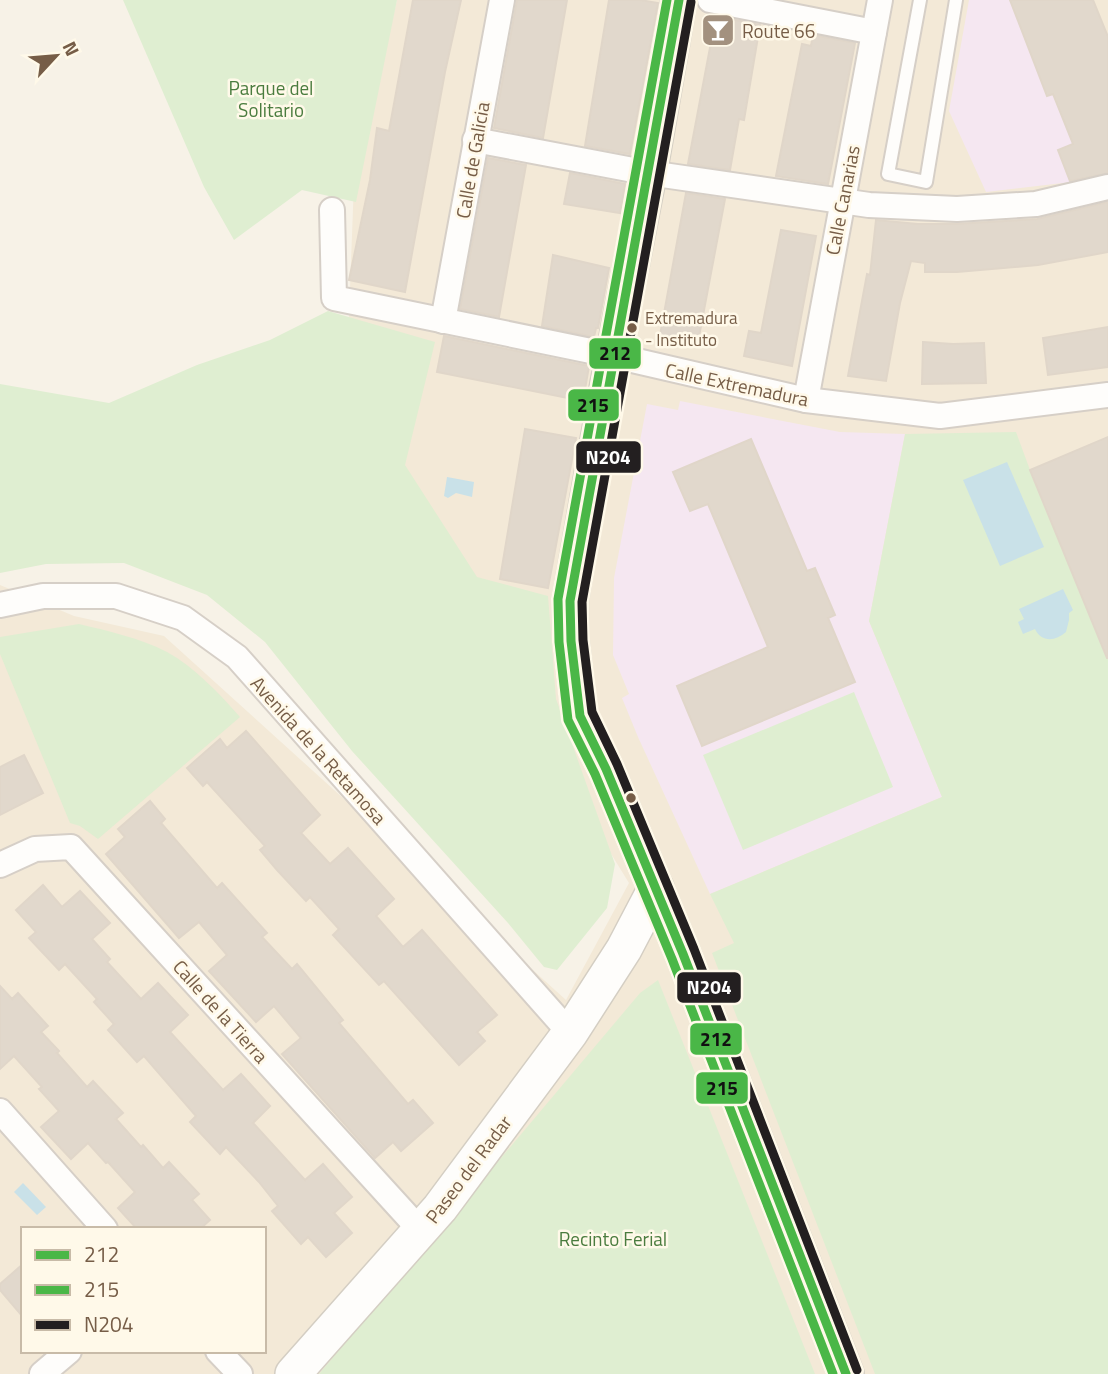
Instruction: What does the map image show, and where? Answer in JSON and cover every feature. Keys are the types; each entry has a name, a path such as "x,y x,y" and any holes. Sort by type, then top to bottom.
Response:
{"street":[{"name":"Calle de Galicia","path":"443,321 502,0"},
{"path":"679,0 570,601 571,641 580,716 606,769 683,954 846,1374"},
{"path":"710,0 874,32"},
{"name":"Calle Canarias","path":"806,400 880,0"},
{"path":"475,140 649,173 841,202 957,209 1036,204 1108,187"},
{"name":"Calle Extremadura","path":"332,210 334,298 615,356 806,400 940,416 1108,396"},
{"name":"Avenida de la Retamosa","path":"0,604 43,596 116,596 183,618 237,657 570,1033"},
{"name":"Calle de la Tierra","path":"0,865 35,849 71,846 421,1231"},
{"name":"Paseo del Radar","path":"293,1374 421,1231 570,1033 624,948 656,888"},
{"path":"624,948 683,954"},
{"path":"0,1111 103,1227"},
{"path":"42,1374 67,1353"},
{"path":"220,1353 240,1374"}],"lane":[{"path":"920,0 888,174 926,182 956,0"}],"shaded area":[{"path":"397,0 1108,0 1108,1374 0,1374 0,585 74,616 164,636 566,1000 629,883 450,592 348,342 354,182"},
{"path":"969,0 1093,0 1108,37 1108,171 1071,182 986,192 949,111"},
{"path":"680,401 840,432 905,434 869,621 942,797 710,894 622,698 629,694 613,655 614,578 647,404 678,410"}],"green space":[{"name":"Parque del Solitario","path":"123,0 397,0 356,202 302,190 234,240 204,187"},
{"path":"328,311 435,342 405,465 477,577 548,596 556,699 615,864 607,908 557,970 544,967 508,923 352,751 265,642 207,595 124,563 46,564 0,573 0,384 109,403 197,365 270,340"},
{"path":"1016,432 1030,470 1108,437 1108,1374 875,1374 712,953 734,943 710,894 942,797 869,621 905,434"},
{"path":"79,624 135,639 167,652 206,681 240,717 98,839 80,826 70,823 0,654 0,637"},
{"path":"854,692 893,787 743,850 703,755"},
{"name":"Recinto Ferial","path":"658,980 815,1374 319,1374 640,993"}],"water":[{"path":"1007,462 1044,547 1000,566 963,480"},
{"path":"447,477 474,482 472,497 456,493 448,498 444,496"},
{"path":"1063,589 1073,610 1069,613 1066,632 1057,638 1049,639 1041,636 1035,629 1023,634 1018,622 1024,619 1019,609"},
{"path":"23,1183 46,1207 37,1215 14,1192"}],"building":[{"path":"413,0 461,0 445,72 405,292 349,280 370,180 377,128 389,131"},
{"path":"517,0 567,0 543,138 494,128"},
{"path":"609,0 658,3 630,154 585,146"},
{"path":"1010,0 1093,0 1108,37 1108,173 1070,181 1058,150 1073,144 1053,94 1047,96"},
{"path":"716,16 760,25 744,120 739,119 730,170 688,164"},
{"path":"813,35 855,43 828,184 776,176 802,44 811,46"},
{"path":"488,158 526,165 499,317 460,309"},
{"path":"570,173 625,184 620,213 564,204"},
{"path":"686,193 725,199 697,347 659,341"},
{"path":"1108,202 1108,252 1038,265 957,272 925,272 925,263 911,261 900,303 886,381 848,376 867,274 870,275 876,220 956,224 1037,219"},
{"path":"781,230 816,236 792,366 744,356 749,331 761,333"},
{"path":"553,255 609,268 594,337 542,326"},
{"path":"1108,327 1108,367 1048,375 1043,338"},
{"path":"444,336 589,366 583,401 437,372"},
{"path":"923,342 984,343 986,383 922,384"},
{"path":"525,429 576,438 548,588 500,579"},
{"path":"1108,437 1108,658 1107,658 1030,470"},
{"path":"751,439 807,571 815,568 835,615 828,618 855,682 702,746 677,686 768,647 708,504 690,511 673,472"},
{"path":"246,731 320,815 301,833 330,864 348,848 394,899 376,916 403,947 422,930 497,1015 477,1032 485,1041 459,1065 384,981 379,985 333,935 339,929 310,897 306,901 277,870 260,850 265,846 207,782 203,786 187,768 220,739 227,748"},
{"path":"24,755 43,793 0,815 0,767"},
{"path":"150,801 165,819 161,823 217,888 222,883 267,933 262,937 292,969 297,964 343,1020 339,1023 408,1104 413,1100 433,1123 401,1151 393,1142 375,1158 282,1054 301,1038 274,1006 256,1022 209,971 227,955 199,922 179,938 106,854 125,837 118,829"},
{"path":"43,885 62,907 80,891 110,923 92,939 110,959 107,962 141,999 158,983 188,1015 170,1032 223,1090 241,1074 270,1106 253,1123 305,1180 323,1164 352,1197 334,1213 352,1233 326,1257 308,1237 301,1244 272,1211 278,1206 259,1182 226,1147 220,1154 190,1122 196,1116 144,1056 137,1062 108,1030 114,1024 94,1002 97,999 65,964 59,970 29,938 36,932 16,910"},
{"path":"0,986 12,999 18,993 48,1026 41,1032 59,1051 57,1053 87,1087 93,1081 123,1113 116,1119 141,1147 143,1145 163,1168 169,1162 199,1194 192,1200 210,1220 202,1227 135,1227 118,1208 135,1192 88,1143 71,1159 41,1127 59,1111 14,1056 0,1069"},
{"path":"21,1266 21,1315 0,1290 0,1284"}],"transit line":[{"name":"215","path":"667,0 558,599 559,642 568,720 595,774 672,959 833,1374"},
{"name":"212","path":"679,0 570,601 571,641 580,716 606,769 683,954 846,1374"},
{"name":"N204","path":"691,2 582,602 583,640 592,712 617,764 694,949 857,1370"}],"place":[{"name":"Route 66","path":"718,30"},
{"name":"Extremadura - Instituto","path":"632,328"}]}
